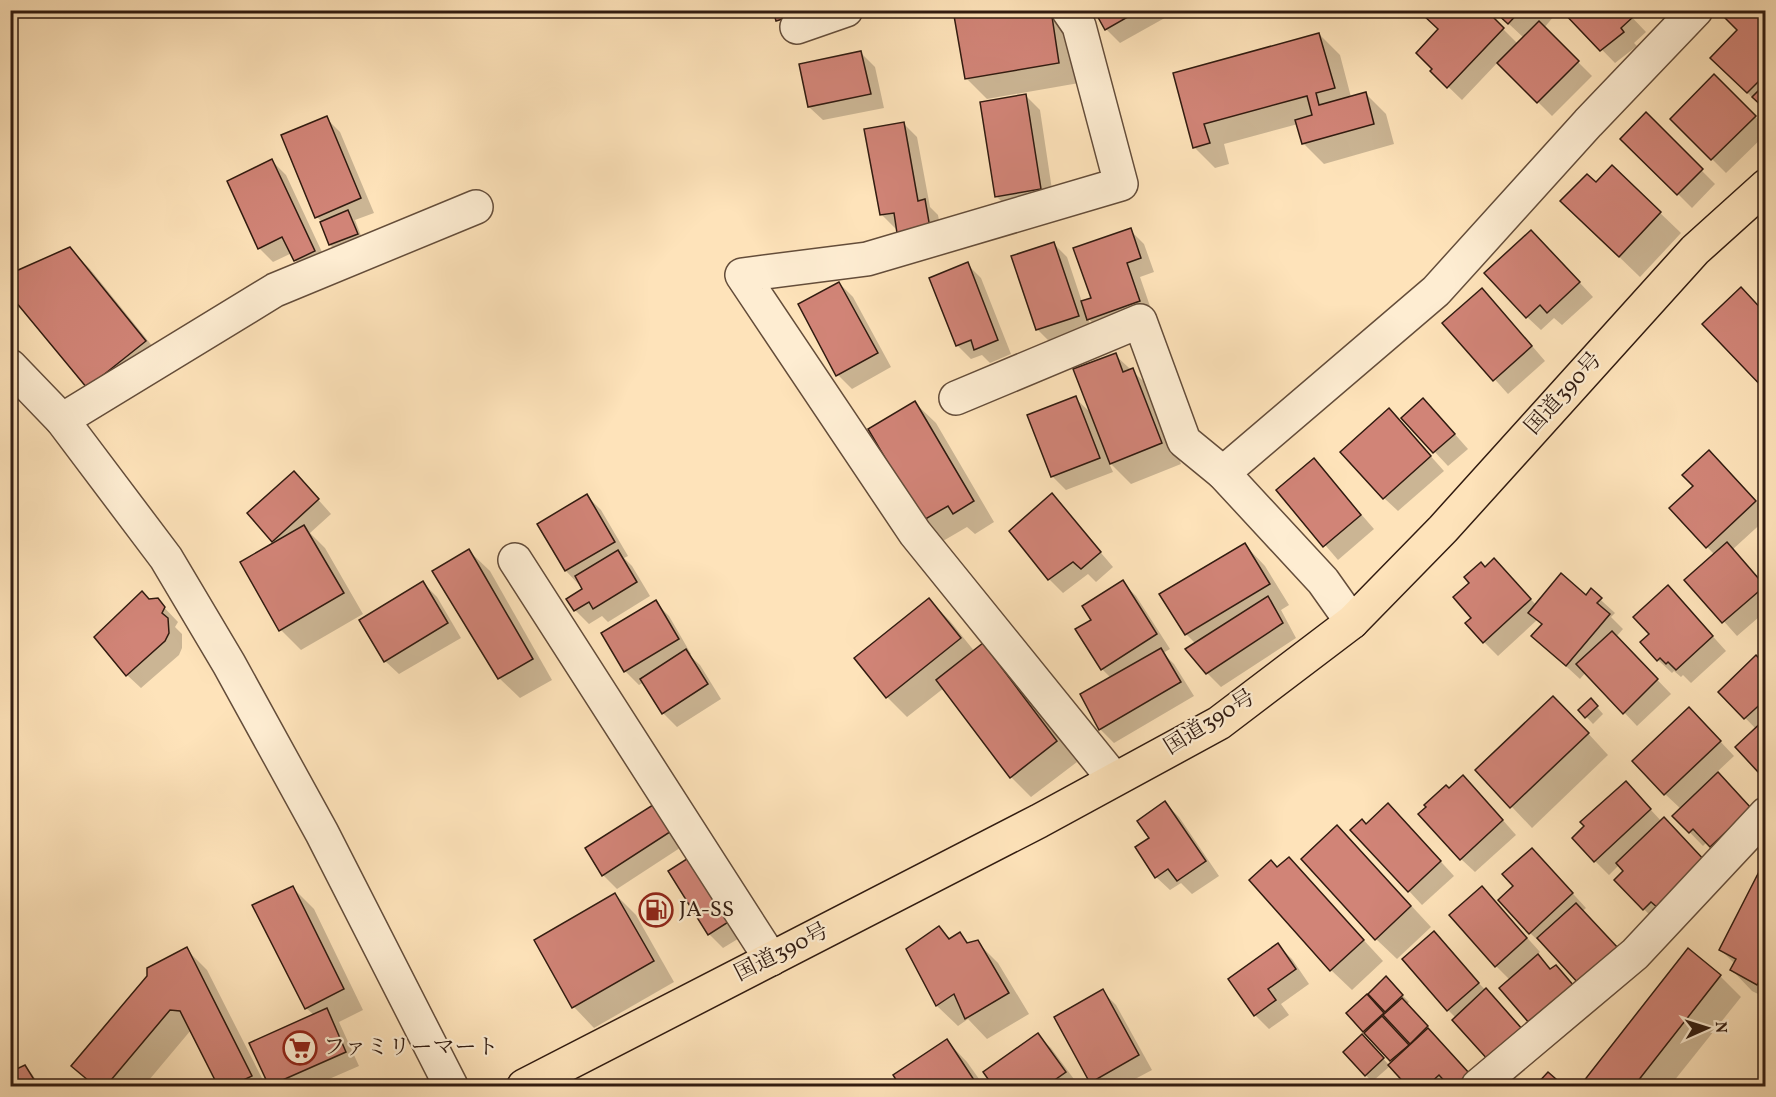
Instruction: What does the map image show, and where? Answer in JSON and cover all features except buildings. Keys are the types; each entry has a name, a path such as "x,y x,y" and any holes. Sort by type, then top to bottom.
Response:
{"highway":[{"name":"国道390号","path":"524,1086 1039,821 1220,723 1352,622 1443,529 1695,250 1766,186"}],"street":[{"path":"797,27 846,10"},
{"path":"1068,10 1078,26 1121,184 867,259 742,275 915,533 1114,779"},
{"path":"1223,473 1436,291 1588,123 1696,10"},
{"path":"62,420 275,290 476,207"},
{"path":"957,398 1140,321 1184,441 1223,473 1323,581 1352,622"},
{"path":"10,366 62,420 166,558 229,664 322,833 451,1086"},
{"path":"514,560 771,959"},
{"path":"1478,1086 1635,954 1766,814"}],"place":[{"name":"JA-SS","path":"656,910"},
{"name":"ファミリーマート","path":"300,1048"}]}
